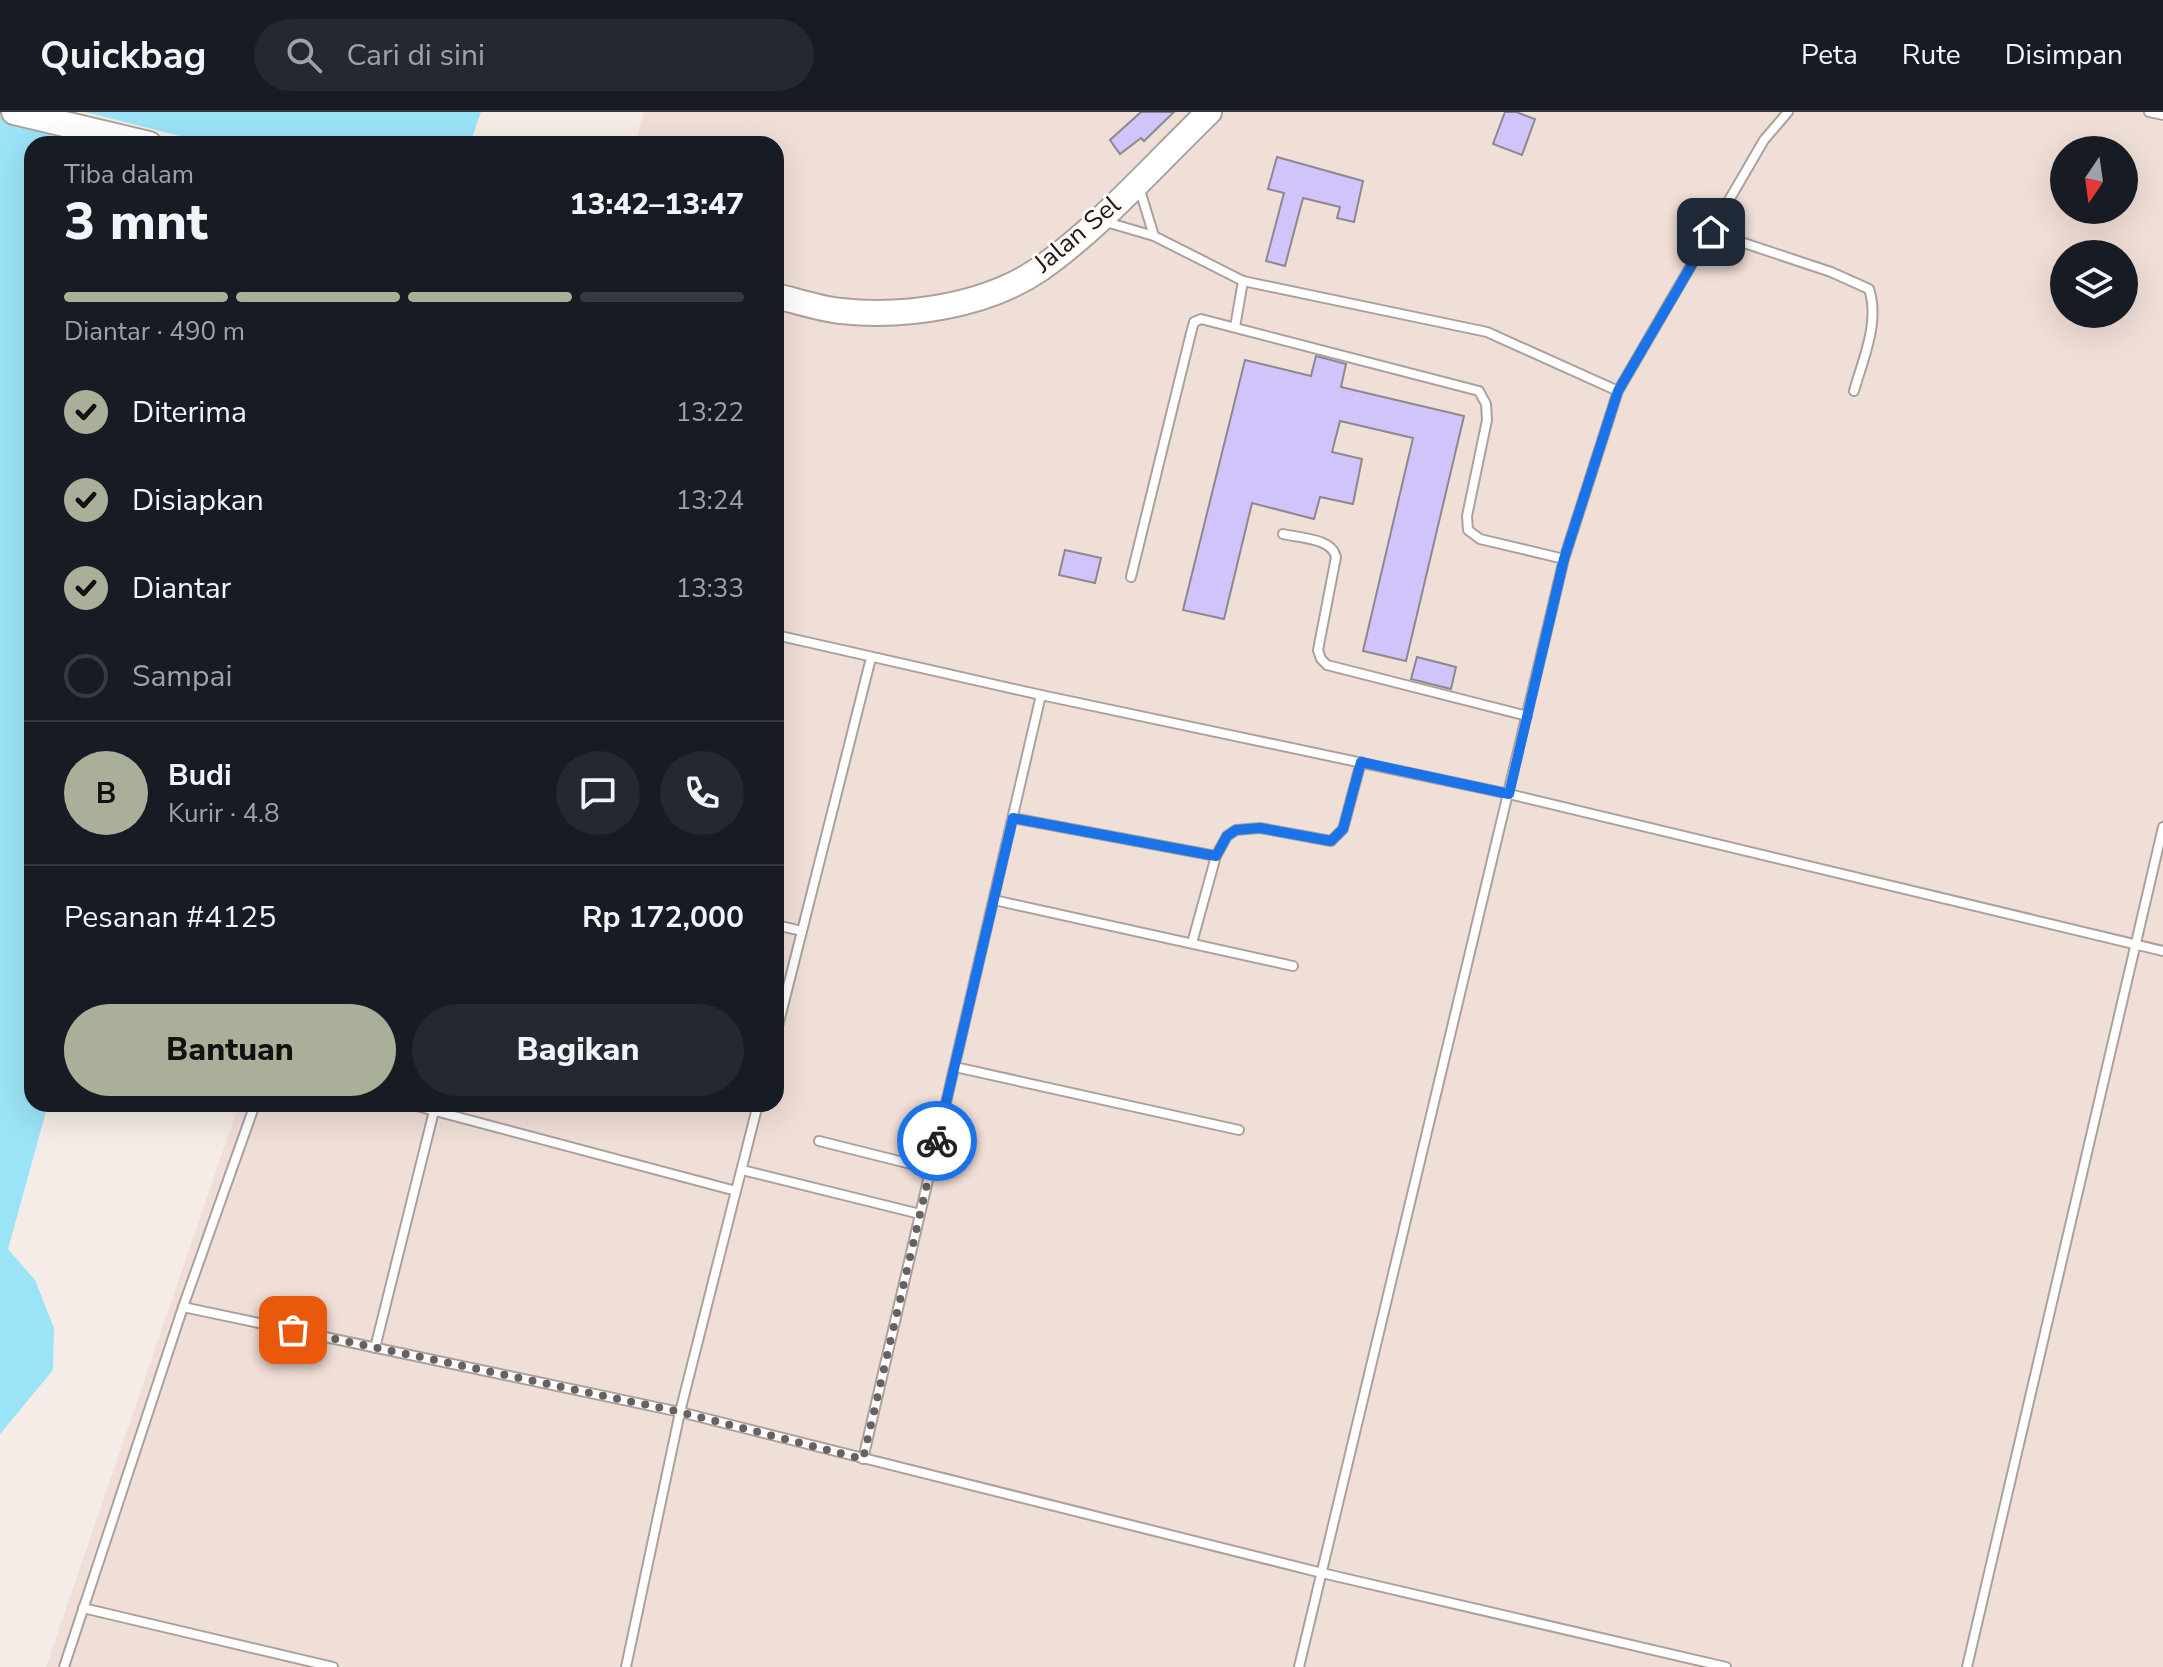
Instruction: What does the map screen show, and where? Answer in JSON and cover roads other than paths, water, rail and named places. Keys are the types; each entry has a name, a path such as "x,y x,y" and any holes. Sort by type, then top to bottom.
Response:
{"street":[{"path":"14,112 115,136"},
{"name":"Jalan Sel","path":"784,298 839,311 894,313 949,307 997,290 1038,270 1097,220 1209,112"}],"lane":[{"path":"1299,1667 1564,559 1618,391 1764,140 1788,112"},
{"path":"2149,112 2163,115"},
{"path":"1137,182 1154,236"},
{"path":"1097,220 1154,236 1243,281 1487,332 1618,391"},
{"path":"1711,232 1831,272 1869,289 1874,304 1871,330 1854,391"},
{"path":"1235,327 1243,281"},
{"path":"1131,577 1194,322 1201,319 1479,391 1486,404 1487,420 1467,516 1468,530 1480,539 1564,559"},
{"path":"1283,534 1328,544 1335,551 1318,650 1327,665 1527,716"},
{"path":"784,637 1509,794 2163,951"},
{"path":"784,1002 871,658"},
{"path":"863,1459 1041,695"},
{"path":"1192,943 1216,856 1227,836 1248,828 1331,841 1343,829 1361,762"},
{"path":"1013,818 1216,856"},
{"path":"1967,1667 2163,827"},
{"path":"994,900 1293,966"},
{"path":"784,927 802,931"},
{"path":"955,1067 1239,1130"},
{"path":"64,1667 183,1307 252,1112"},
{"path":"375,1348 434,1112"},
{"path":"438,1112 736,1191"},
{"path":"626,1667 680,1412 756,1112"},
{"path":"819,1141 931,1169"},
{"path":"742,1170 920,1214"},
{"path":"183,1307 680,1412 1322,1573 1726,1667"},
{"path":"83,1608 333,1667"}],"water":[{"path":"0,112 481,112 473,136 24,136 24,1112 46,1112 8,1249 35,1280 54,1328 53,1370 0,1434"}]}
